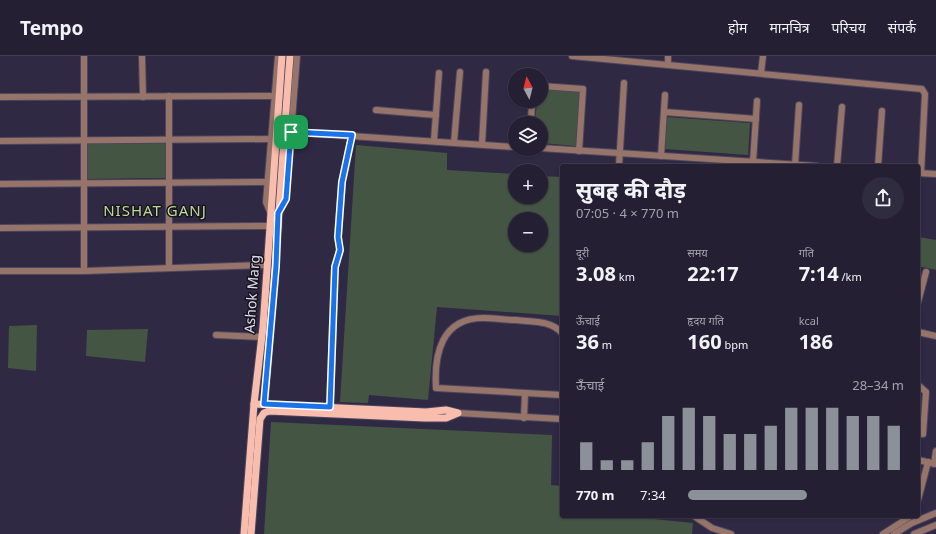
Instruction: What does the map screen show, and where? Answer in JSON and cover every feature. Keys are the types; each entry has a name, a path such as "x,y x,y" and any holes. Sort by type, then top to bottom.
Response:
{"main road":[{"path":"275,213 282,56"},
{"path":"275,192 290,56"},
{"name":"Ashok Marg","path":"244,534 254,404 262,337 270,226 275,213"},
{"name":"Ashok Marg","path":"264,404 276,266 275,213"},
{"path":"254,404 426,412 446,410 458,413"},
{"path":"251,534 260,419 262,414 270,411 446,418 458,413"}],"street":[{"path":"84,56 84,271"},
{"path":"142,56 143,97"},
{"name":"Ashok Marg","path":"278,56 266,202 275,213 286,199 297,56"},
{"path":"572,56 922,89 925,94 920,164"},
{"path":"668,56 668,65"},
{"path":"761,73 763,56"},
{"path":"454,142 460,72"},
{"path":"482,144 486,72"},
{"path":"434,140 439,73"},
{"path":"619,164 624,83"},
{"path":"548,86 584,89 579,151"},
{"path":"661,156 665,95"},
{"path":"169,96 169,268"},
{"path":"0,97 274,96"},
{"path":"753,162 757,101"},
{"path":"795,164 799,105"},
{"path":"837,164 842,107"},
{"path":"376,110 436,115"},
{"path":"878,164 882,111"},
{"path":"664,112 756,119"},
{"path":"291,132 434,140 508,146"},
{"path":"330,407 335,267 340,250 338,237 342,182 352,135"},
{"path":"0,141 271,139"},
{"path":"548,149 781,164"},
{"path":"920,173 936,174"},
{"path":"0,184 268,182"},
{"path":"0,228 270,226"},
{"path":"0,271 84,271 267,265"},
{"path":"920,294 926,272"},
{"path":"560,332 548,323 481,318 458,323 445,335 438,352 435,374 436,388 560,395"},
{"path":"920,332 936,336"},
{"path":"216,335 262,337"},
{"path":"920,387 926,392 923,434 920,433"},
{"path":"524,418 525,393"},
{"path":"458,413 560,419"},
{"path":"920,495 933,463 936,450"},
{"path":"920,460 933,463"},
{"path":"894,534 912,523 936,513"},
{"path":"697,518 712,528 731,534"},
{"path":"883,534 908,518"},
{"path":"914,534 936,525"}],"green space":[{"path":"548,90 580,92 576,146 548,144 548,116 536,116 536,108 548,108"},
{"path":"667,117 750,123 748,155 665,149"},
{"path":"166,143 166,178 86,179 86,144"},
{"path":"356,145 447,153 447,170 508,174 508,204 548,204 548,176 560,177 560,316 437,307 428,400 369,395 368,403 340,402"},
{"path":"920,237 936,240 936,270 920,266"},
{"path":"37,325 36,371 8,368 9,326"},
{"path":"148,329 145,362 86,356 87,330"},
{"path":"271,422 552,435 551,485 560,486 560,518 644,518 693,523 692,534 264,534"}],"district":[{"name":"NISHAT GANJ","path":"155,211"}],"route":[{"path":"291,132 352,135 342,182 338,237 340,250 335,267 330,407 264,404 276,266 278,213 286,199 291,132"}]}
